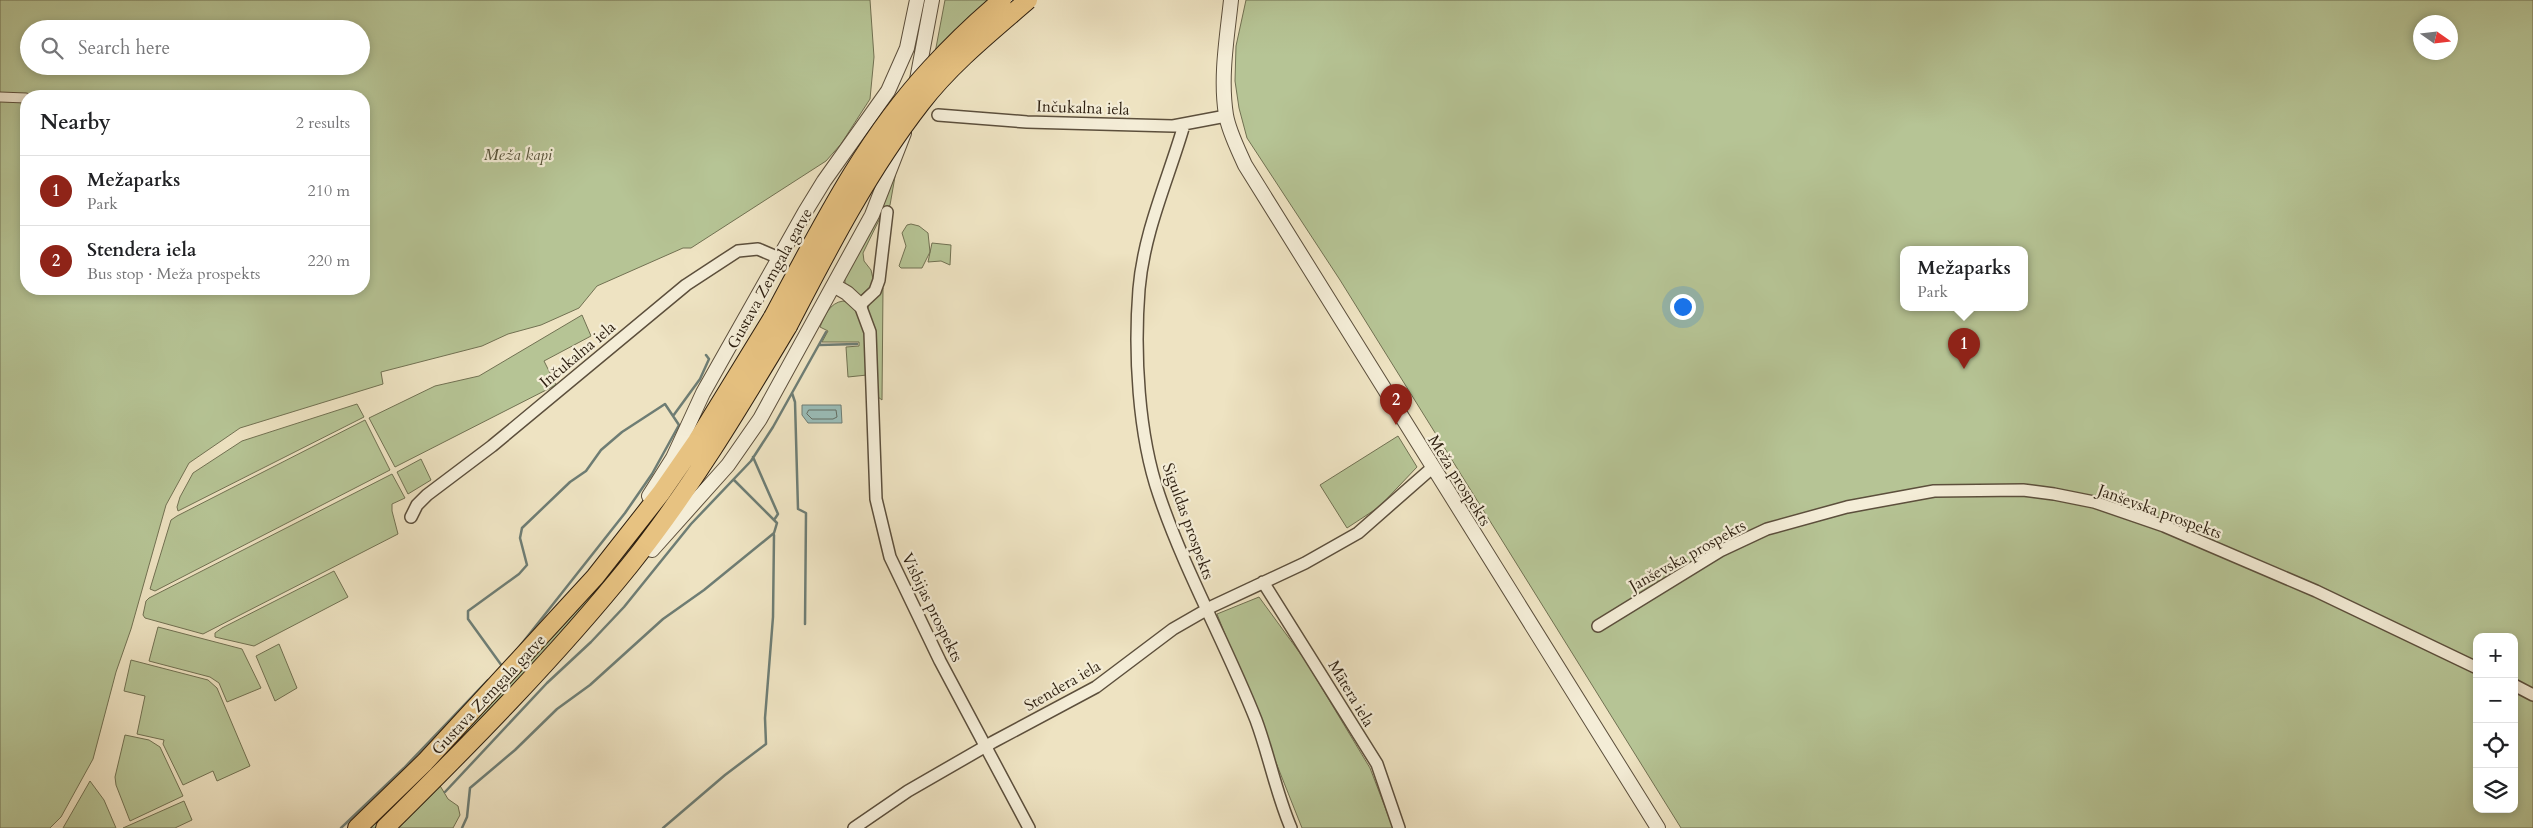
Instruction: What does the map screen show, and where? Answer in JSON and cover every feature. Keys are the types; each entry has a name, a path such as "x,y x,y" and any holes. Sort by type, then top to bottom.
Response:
{"main road":[{"name":"Gustava Zemgala gatve","path":"357,828 425,762 553,625 661,493 697,441 773,317 852,175 889,119 930,68 973,25 1002,0"},
{"name":"Gustava Zemgala gatve","path":"385,828 509,701 581,623 630,564 691,482 788,326 882,157 922,102 988,34 1028,0"}],"street":[{"name":"Gustava Zemgala gatve","path":"613,554 673,458 703,393 824,181 888,91 907,48 917,0"},
{"name":"Gustava Zemgala gatve","path":"581,623 602,610 679,517 709,486 744,444 835,286 872,215 898,150 916,87 932,0"},
{"name":"Meža prospekts","path":"1230,0 1224,62 1226,116 1245,165 1658,828"},
{"path":"0,97 20,98"},
{"name":"Inčukalna iela","path":"938,116 1027,122 1184,125 1226,116"},
{"name":"Siguldas prospekts","path":"1184,125 1154,209 1146,243 1139,288 1138,349 1142,412 1148,451 1156,484 1206,610 1256,721 1291,828"},
{"path":"858,135 871,131 884,134 898,150"},
{"path":"835,286 847,293 860,305 875,291 879,280 888,212"},
{"name":"Inčukalna iela","path":"410,516 417,504 427,495 492,446 686,286 738,251 758,249 779,258"},
{"name":"Visbijas prospekts","path":"860,305 870,332 876,499 890,557 985,747 1029,828"},
{"name":"Stendera iela","path":"854,828 908,791 1088,692 1167,633 1206,610 1305,563 1358,532 1432,468"},
{"name":"Janševska prospekts","path":"1598,626 1720,551 1767,529 1847,507 1934,491 2023,490 2094,502 2164,526 2316,591 2473,666"},
{"name":"Mātera iela","path":"1263,582 1376,764 1399,828"},
{"path":"2518,687 2533,694"}],"green space":[{"name":"Meža kapi","path":"0,0 870,0 874,57 870,99 841,144 826,161 691,248 683,248 597,286 579,308 541,325 508,334 482,346 381,372 383,384 240,428 189,463 166,505 131,629 116,672 93,759 61,817 50,828 0,828"},
{"path":"945,0 989,0 935,53"},
{"path":"1246,0 2533,0 2533,828 1681,828 1340,280 1247,138 1239,108 1235,81 1236,46"},
{"path":"896,171 890,205 881,216 863,253 864,261 871,270 874,283 860,296 845,284 845,279"},
{"path":"907,225 919,226 928,233 930,252 922,268 901,268 899,266 906,246 902,233"},
{"path":"932,243 951,245 950,265 941,261 928,262"},
{"path":"881,286 883,288 882,400 878,397 867,311 870,302"},
{"path":"843,301 852,305 863,321 867,375 848,377 846,347 859,346 859,342 822,342 828,331 820,327 826,314 834,304"},
{"path":"582,315 591,336 544,361 556,385 395,467 369,418 435,386 479,376"},
{"path":"774,328 778,330 724,420 686,479 624,563 504,699 377,828 367,828 515,678 611,570"},
{"path":"357,404 364,417 178,511 177,507 180,497 193,473 242,441"},
{"path":"365,420 390,470 155,591 150,589 171,520"},
{"path":"1398,436 1417,467 1379,507 1347,528 1320,485"},
{"path":"421,459 431,480 408,494 397,472"},
{"path":"392,474 405,498 392,504 398,534 203,634 145,618 143,615 146,601 149,598"},
{"path":"334,571 348,597 254,646 215,637 215,633 222,628"},
{"path":"1259,597 1305,660 1370,768 1393,828 1302,828 1217,614"},
{"path":"158,627 242,649 261,688 227,702 219,683 210,677 149,661"},
{"path":"279,644 297,688 275,701 256,656"},
{"path":"131,660 208,680 217,688 250,766 217,781 213,771 183,785 163,744 164,740 137,734 145,696 124,691"},
{"path":"125,735 149,740 160,747 183,796 130,821 116,785 115,777"},
{"path":"90,781 104,800 116,828 63,828"},
{"path":"439,784 448,799 458,806 460,815 453,828 395,828"},
{"path":"184,801 192,820 175,828 123,828"}],"water":[{"path":"802,405 841,405 842,423 808,423 802,415"}],"waterway":[{"path":"445,792 547,683 591,642 624,607 691,524 751,461 773,427 826,332"},
{"path":"819,345 857,344"},
{"path":"673,416 700,379 709,359 706,355"},
{"path":"792,393 795,402 798,509 806,513 805,624"},
{"path":"502,666 468,619 468,611 519,574 527,565 520,538 522,528 570,482 586,471 601,450 622,432 665,404 679,425 652,474 625,513 516,651"},
{"path":"753,457 778,514 774,520"},
{"path":"462,828 467,817 470,788 515,750 557,709 590,685 663,619 704,590 774,533 777,523 734,480"},
{"path":"663,828 725,775 766,744 765,718 773,617 774,535"},
{"path":"341,828 404,768 488,680"}],"place":[{"name":"Mežaparks","path":"1964,369"},
{"name":"Stendera iela","path":"1396,425"}]}
